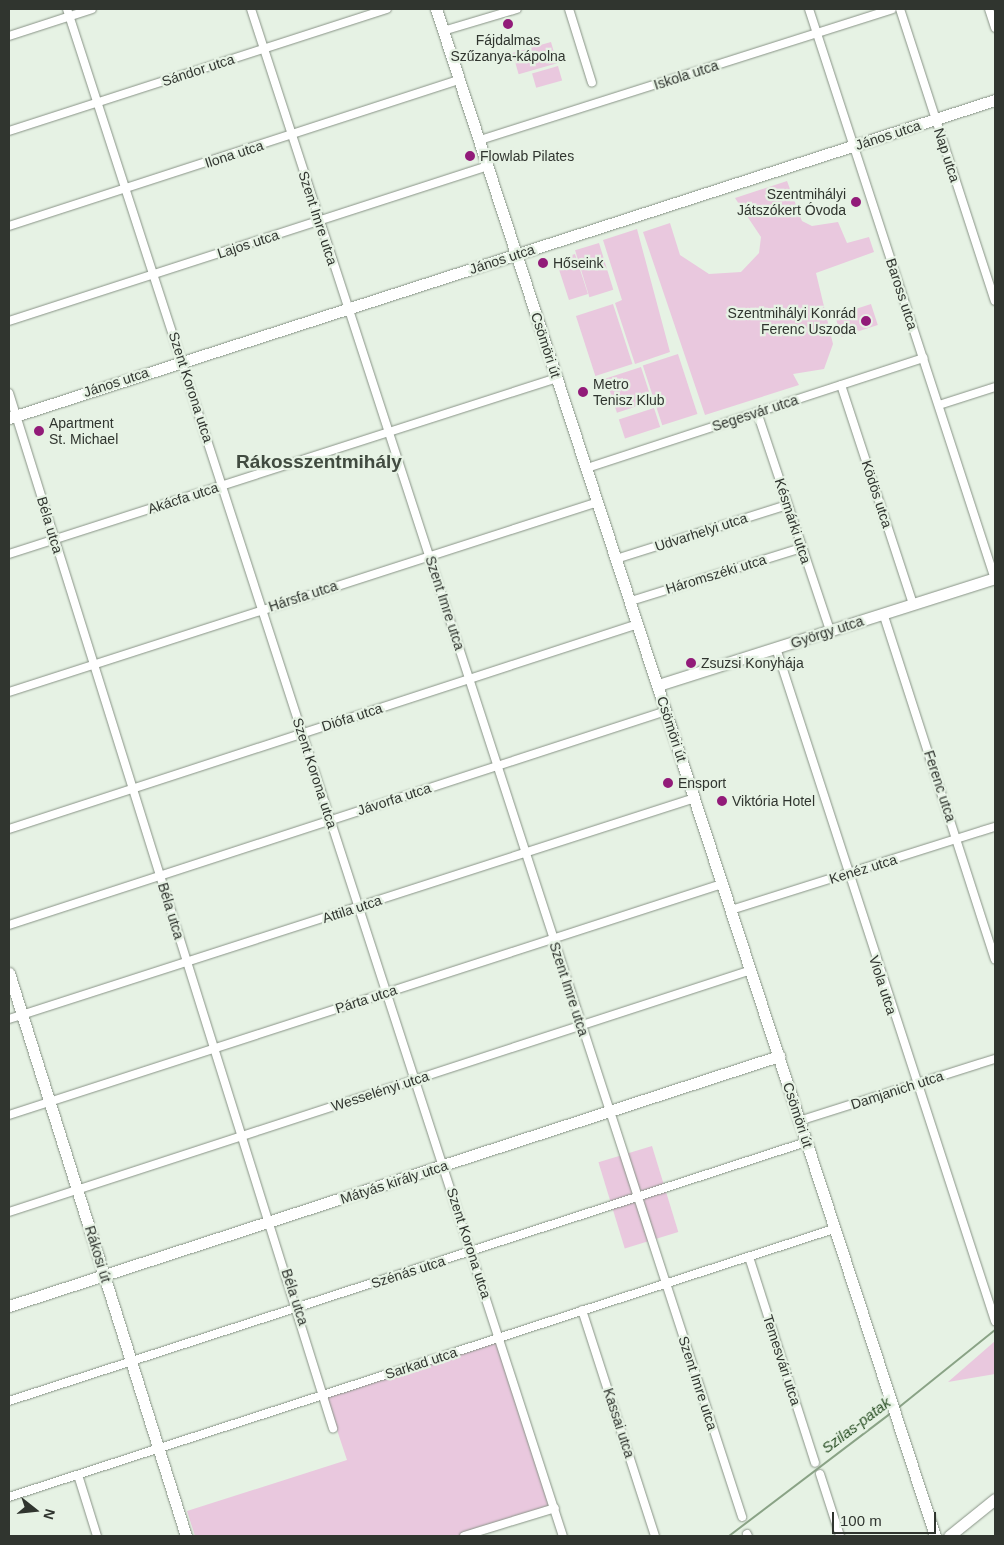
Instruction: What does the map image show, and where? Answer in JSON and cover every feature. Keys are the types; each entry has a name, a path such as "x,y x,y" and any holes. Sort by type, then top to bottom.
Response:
{"main road":[{"name":"Csömöri út","path":"436,9 631,601 934,1536"},
{"name":"János utca","path":"12,416 995,100"},
{"name":"György utca","path":"658,685 995,578"},
{"name":"Rákosi út","path":"9,973 186,1536"},
{"name":"Mátyás király utca","path":"9,1306 779,1056"},
{"path":"949,1536 995,1499"}],"street":[{"path":"9,36 68,12 92,9"},
{"name":"Szent Imre utca","path":"251,9 552,939 742,1517"},
{"name":"Sándor utca","path":"9,131 386,9"},
{"path":"443,31 517,9"},
{"path":"569,9 592,83"},
{"name":"Baross utca","path":"809,9 995,578"},
{"name":"Iskola utca","path":"480,140 892,9"},
{"name":"Nap utca","path":"900,9 995,301"},
{"path":"989,9 995,28"},
{"name":"Szent Korona utca","path":"68,12 125,190 183,360 358,907 444,1166 563,1536"},
{"name":"Ilona utca","path":"9,226 125,190 459,80"},
{"name":"Lajos utca","path":"9,321 488,166"},
{"name":"Segesvár utca","path":"587,468 923,358"},
{"name":"Akácfa utca","path":"9,554 557,378"},
{"name":"Ködös utca","path":"841,385 913,604"},
{"path":"939,406 995,387"},
{"name":"Béla utca","path":"9,393 12,416 55,539 186,962 299,1308 325,1394 323,1403 333,1428"},
{"name":"Késmárki utca","path":"757,412 830,630"},
{"name":"Hársfa utca","path":"9,692 598,502"},
{"name":"Udvarhelyi utca","path":"616,559 787,505"},
{"name":"Háromszéki utca","path":"631,601 801,548"},
{"name":"Ferenc utca","path":"883,613 995,959"},
{"name":"Diófa utca","path":"9,829 638,624"},
{"name":"Viola utca","path":"776,648 915,1084 994,1321"},
{"name":"Jávorfa utca","path":"9,925 666,711"},
{"name":"Attila utca","path":"9,1020 694,798"},
{"name":"Kenéz utca","path":"731,910 995,827"},
{"name":"Párta utca","path":"9,1115 722,884"},
{"name":"Wesselényi utca","path":"9,1212 750,970"},
{"name":"Damjanich utca","path":"799,1121 995,1058"},
{"name":"Szénás utca","path":"9,1401 131,1363 806,1142"},
{"name":"Sarkad utca","path":"9,1497 834,1229"},
{"name":"Temesvári utca","path":"750,1257 815,1463"},
{"name":"Kassai utca","path":"582,1310 655,1536"},
{"path":"820,1474 840,1536"},
{"path":"78,1475 97,1536"},
{"path":"464,1536 487,1533 555,1508"}],"shaded area":[{"path":"551,42 557,63 519,74 513,53"},
{"path":"558,66 562,80 536,88 532,73"},
{"path":"787,181 802,221 812,226 838,222 847,243 869,237 874,252 816,273 833,344 824,369 793,374 799,385 705,415 643,232 670,223 680,255 709,274 741,272 759,253 761,237 735,198"},
{"path":"637,229 670,352 635,364 615,303 622,300 603,240"},
{"path":"599,243 613,290 589,297 575,250"},
{"path":"575,254 588,294 569,300 556,260"},
{"path":"613,304 632,364 595,376 576,316"},
{"path":"871,304 878,325 842,337 835,316"},
{"path":"678,354 697,414 662,425 643,365"},
{"path":"641,367 652,401 617,413 606,378"},
{"path":"654,408 660,427 625,438 619,419"},
{"path":"652,1146 678,1232 625,1248 598,1162"},
{"path":"499,1338 555,1508 464,1536 195,1536 187,1511 347,1460 325,1394"},
{"path":"995,1341 995,1374 948,1382"}],"waterway":[{"name":"Szilas-patak","path":"898,1408 995,1330"},
{"name":"Szilas-patak","path":"729,1536 890,1414"}],"place":[{"name":"Fájdalmas Szűzanya-kápolna","path":"508,24"},
{"name":"Flowlab Pilates","path":"470,156"},
{"name":"Szentmihályi Játszókert Óvoda","path":"856,202"},
{"name":"Hőseink","path":"543,263"},
{"name":"Szentmihályi Konrád Ferenc Uszoda","path":"866,321"},
{"name":"Metro Tenisz Klub","path":"583,392"},
{"name":"Apartment St. Michael","path":"39,431"},
{"name":"Zsuzsi Konyhája","path":"691,663"},
{"name":"Ensport","path":"668,783"},
{"name":"Viktória Hotel","path":"722,801"}],"district":[{"name":"Rákosszentmihály","path":"319,462"}]}
